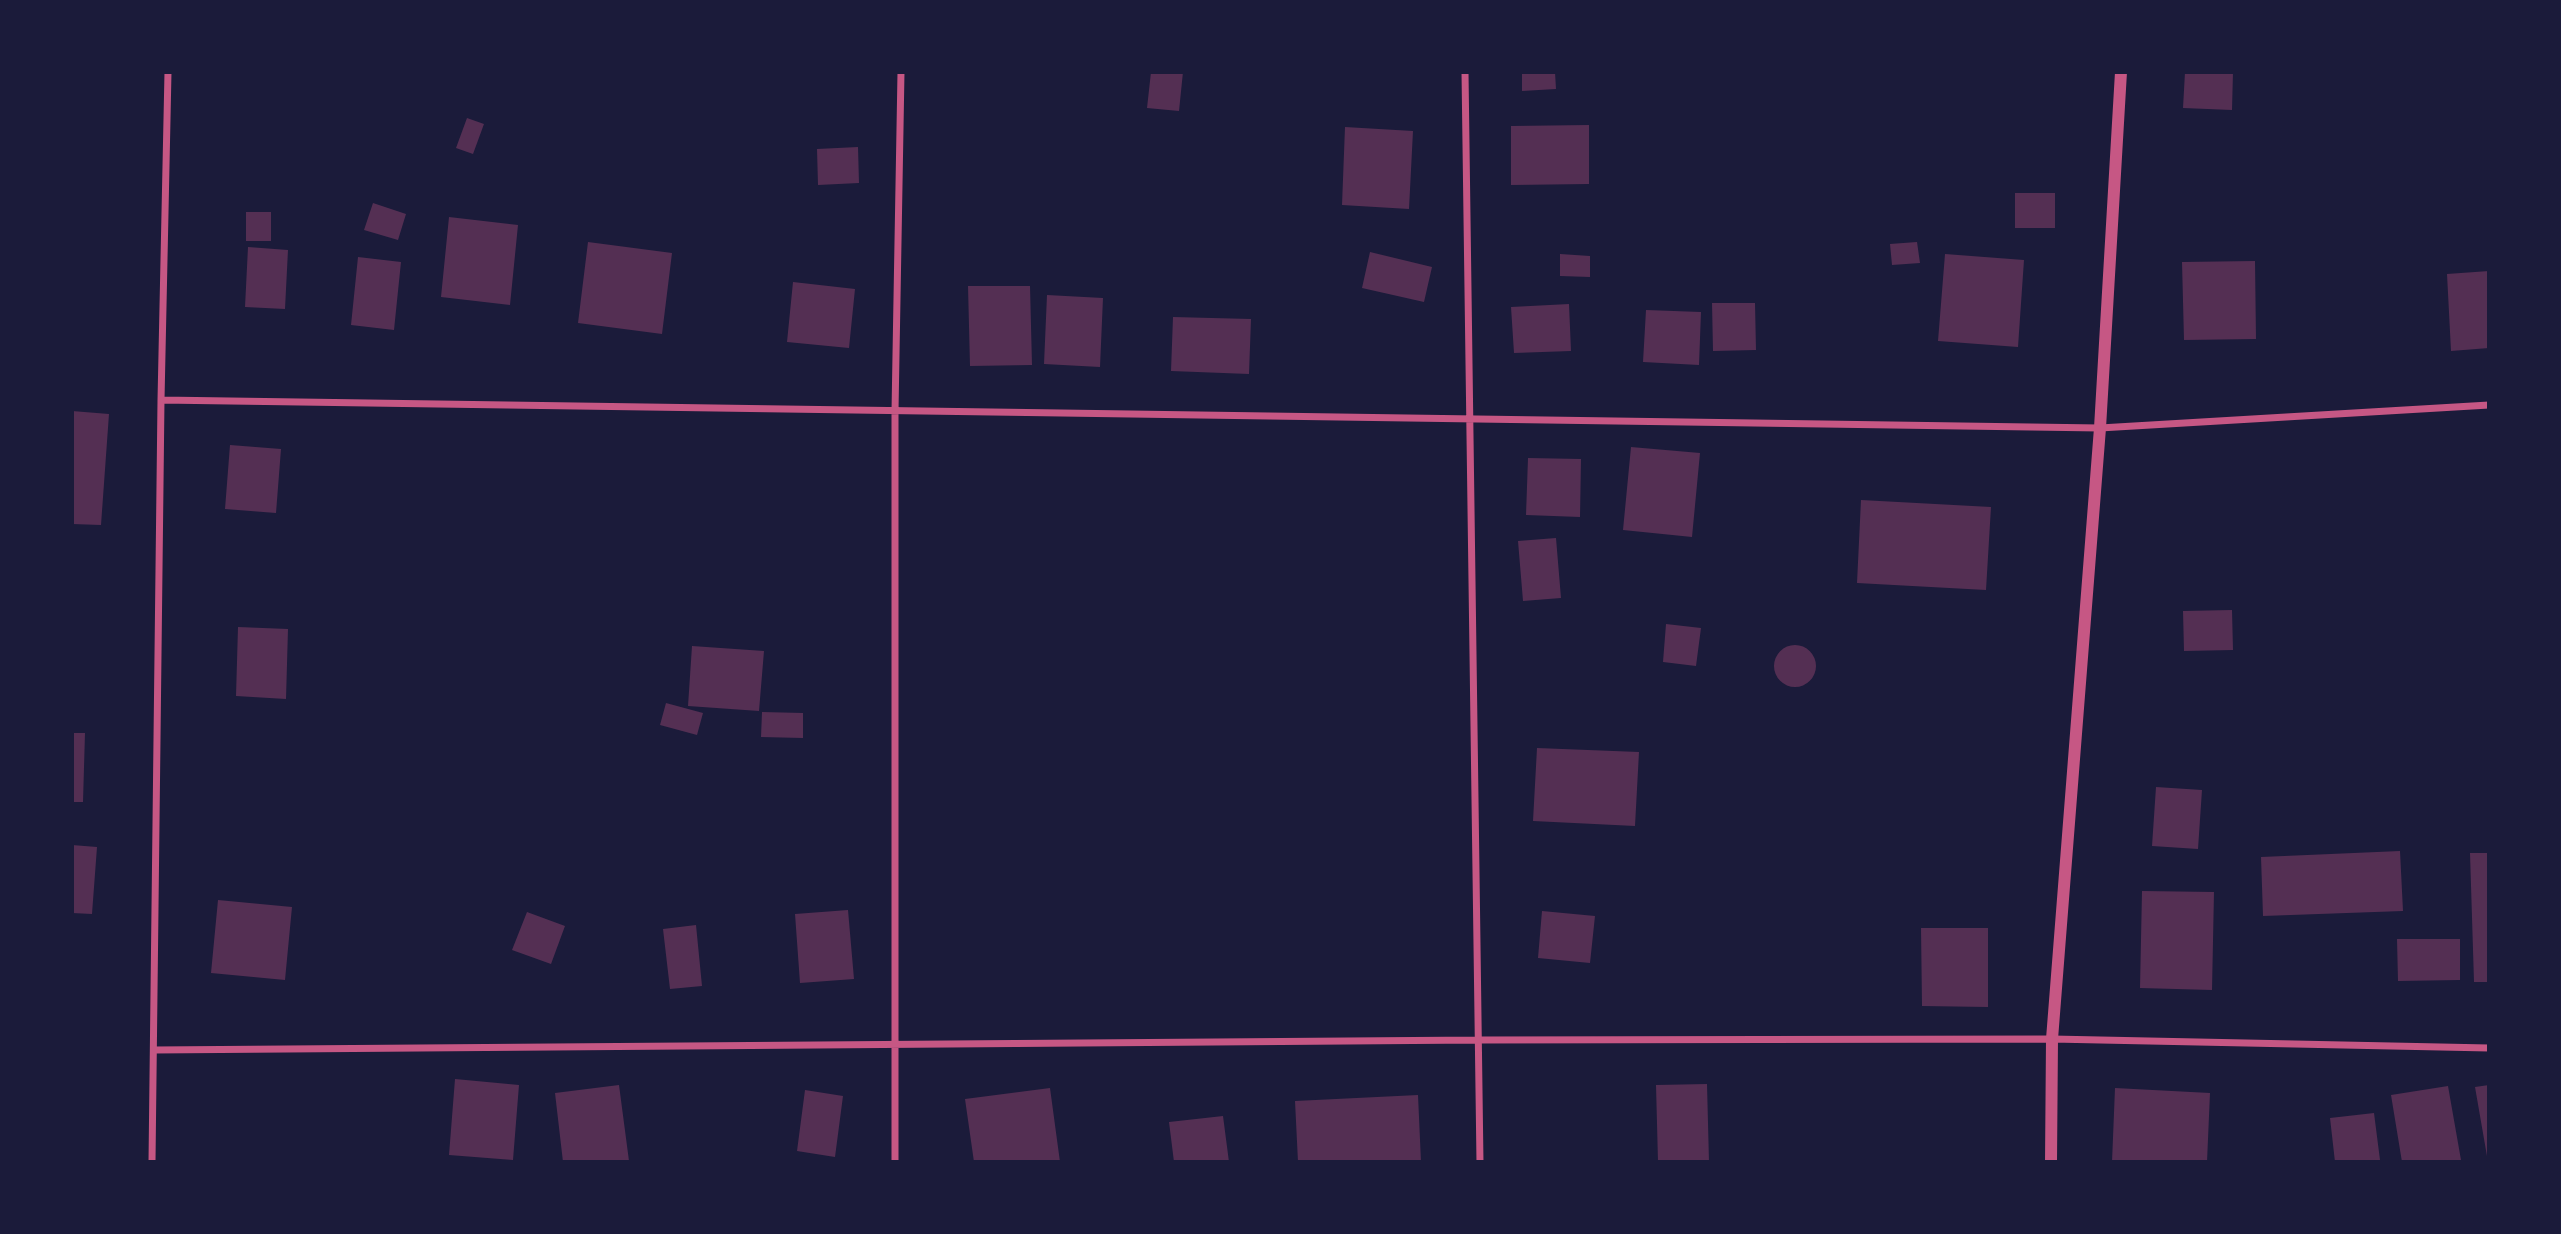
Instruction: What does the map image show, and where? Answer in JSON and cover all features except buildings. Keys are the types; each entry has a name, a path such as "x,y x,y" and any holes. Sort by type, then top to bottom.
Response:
{"street":[{"path":"152,1162 161,400 168,72"},
{"path":"895,1162 895,411 901,72"},
{"path":"1465,72 1480,1162"},
{"path":"2051,1162 2052,1039 2100,428 2121,72"},
{"path":"161,400 2100,428 2489,405"},
{"path":"154,1050 1479,1040 2052,1039 2489,1048"}]}
